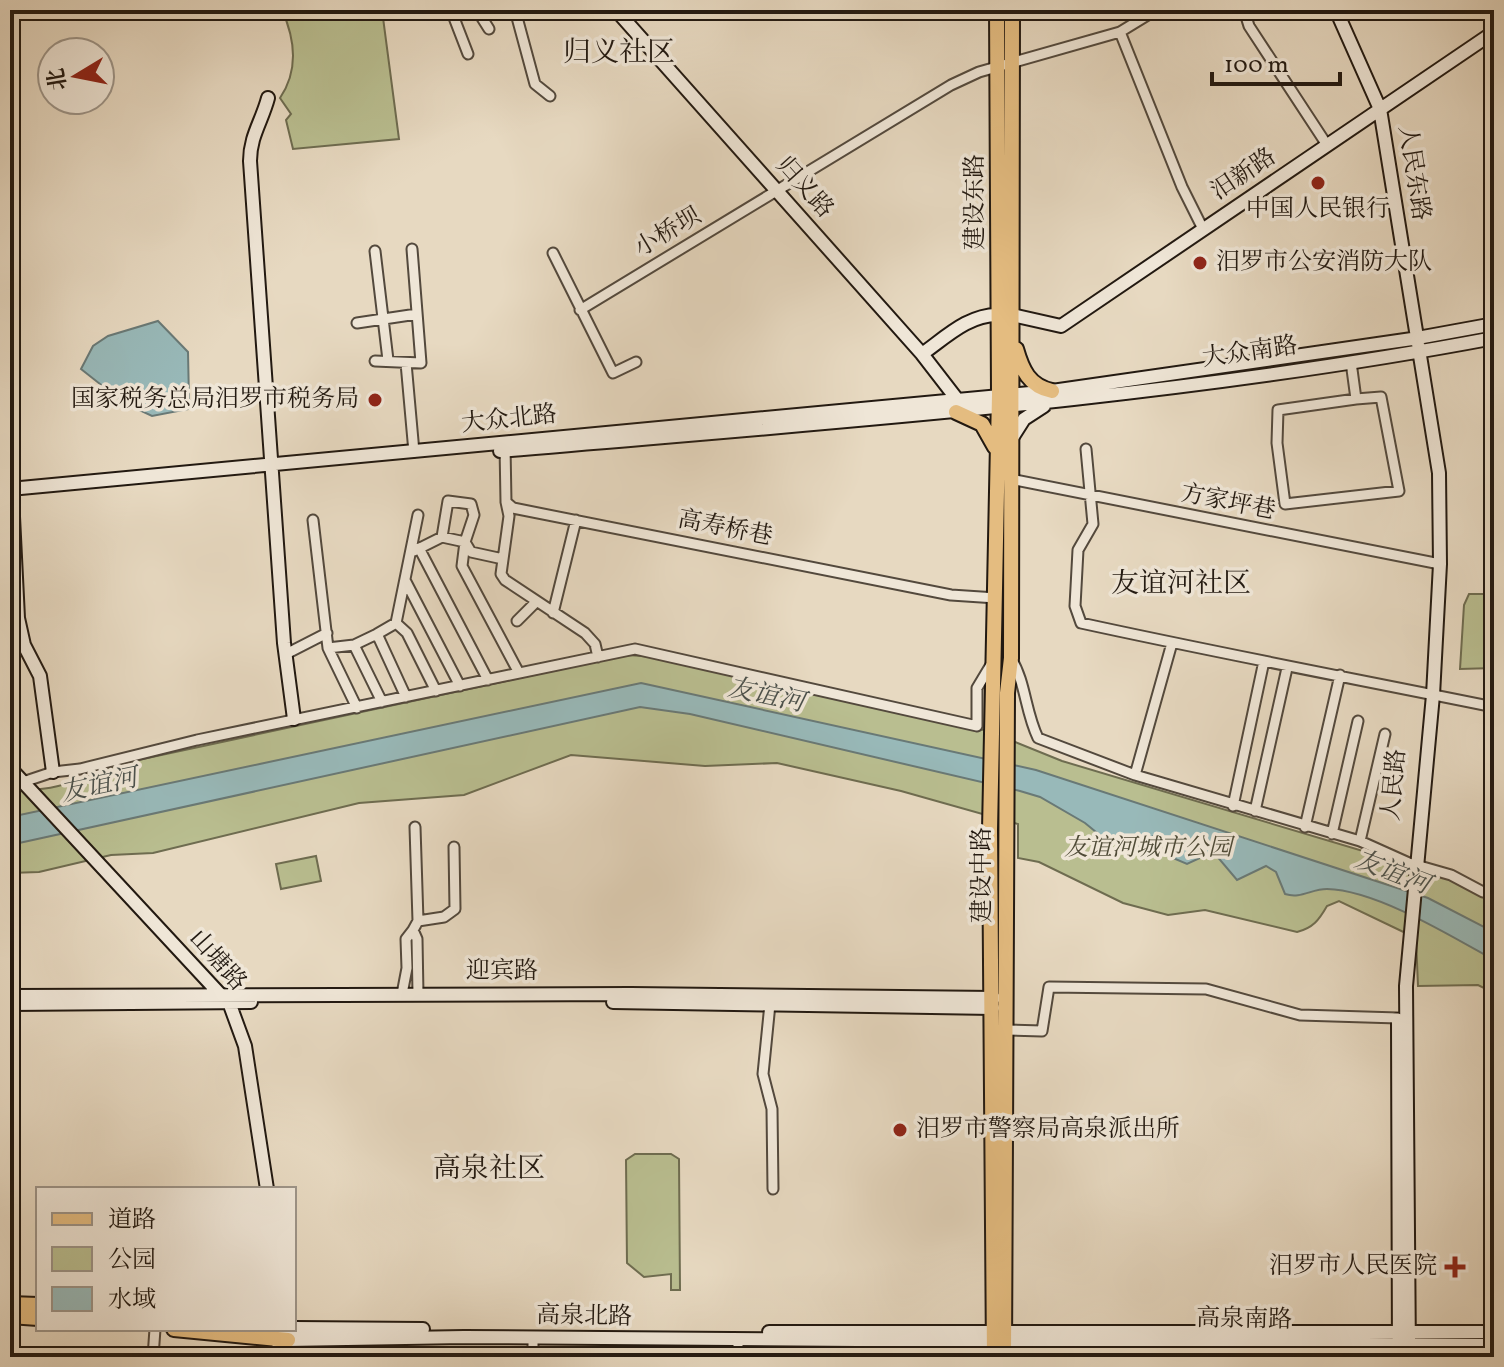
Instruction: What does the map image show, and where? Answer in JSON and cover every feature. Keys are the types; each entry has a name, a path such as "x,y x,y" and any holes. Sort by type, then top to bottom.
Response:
{"main road":[{"name":"归义路","path":"616,10 779,190"},
{"path":"622,10 924,352 958,403"},
{"name":"建设东路","path":"997,10 1004,66 1005,401"},
{"name":"建设东路","path":"1004,66 1012,10"},
{"name":"人民东路","path":"1330,10 1375,108"},
{"name":"人民东路","path":"1336,10 1375,108 1416,346"},
{"path":"1375,108 1494,24"},
{"name":"汨新路","path":"1005,315 1061,326 1375,108 1494,32"},
{"path":"268,98 261,123 250,140 250,151 286,654 294,719"},
{"path":"924,352 970,321 985,315 1005,315"},
{"name":"建设东路","path":"1005,315 1013,338 1005,401"},
{"name":"大众南路","path":"1005,401 1351,362 1494,324"},
{"path":"1010,441 1024,419 1053,396 1026,375 1013,338"},
{"name":"大众南路","path":"1053,396 1494,338"},
{"name":"人民路","path":"1404,1344 1398,1018 1429,694 1439,473 1416,346"},
{"path":"924,352 958,403 987,429 996,451"},
{"path":"922,401 940,376"},
{"name":"大众北路","path":"273,469 922,401 958,403"},
{"name":"大众北路","path":"12,493 1005,401"},
{"name":"建设中路","path":"994,1357 999,1337 1007,693 1011,658 1010,441 1005,401"},
{"name":"建设中路","path":"1004,1357 999,1337 991,694 997,598 996,451 1005,401"},
{"path":"10,456 18,618 24,645 40,676 53,772"},
{"path":"10,768 16,781"},
{"name":"山塘路","path":"16,781 223,1000 245,1046 267,1187"},
{"name":"人民路","path":"1404,1344 1407,928"},
{"name":"迎宾路","path":"10,1004 402,994 994,1003"},
{"name":"迎宾路","path":"10,996 770,1004 994,1003"},
{"name":"山塘路","path":"223,1000 242,1047 261,1187"},
{"path":"10,1304 36,1305"},
{"path":"10,1316 36,1318"},
{"name":"高泉北路","path":"230,1331 738,1340 999,1337"},
{"name":"高泉南路","path":"1404,1344 1494,1332"},
{"path":"279,1357 285,1333"},
{"path":"285,1333 289,1357"},
{"name":"高泉北路","path":"285,1333 999,1337"},
{"name":"高泉南路","path":"999,1337 1494,1345"}],"street":[{"path":"451,10 468,54"},
{"path":"477,10 489,29"},
{"path":"515,10 535,84 550,96"},
{"name":"小桥坝","path":"580,310 951,85 1120,32 1156,10"},
{"path":"1244,10 1249,26 1325,142"},
{"path":"1120,32 1182,187 1202,226"},
{"path":"375,361 421,363 412,249"},
{"path":"375,251 388,360"},
{"path":"553,253 613,373 636,362"},
{"path":"357,323 417,314"},
{"path":"1351,362 1356,399"},
{"path":"406,363 414,452"},
{"path":"1381,397 1399,491 1285,504 1277,443 1278,410 1356,399 1381,397"},
{"path":"505,446 509,516 503,559 505,580 585,633 595,644 598,657"},
{"path":"1086,449 1093,524 1078,550 1075,606 1081,623 1287,668 1340,675 1494,707"},
{"name":"方家坪巷","path":"1010,479 1436,564"},
{"path":"442,537 448,501 471,504 474,515 465,542 462,566 519,673"},
{"name":"高寿桥巷","path":"506,502 513,508 951,595 997,598"},
{"path":"328,648 354,645 396,623 415,550 418,515"},
{"path":"313,520 328,648 357,708"},
{"path":"553,613 576,520"},
{"path":"415,550 442,537 465,542 471,552 503,559"},
{"path":"415,550 488,680"},
{"path":"405,580 460,686"},
{"path":"517,621 536,602"},
{"path":"396,623 407,633 436,691"},
{"path":"286,654 327,633"},
{"path":"377,634 406,697"},
{"path":"1135,775 1172,643"},
{"path":"354,645 382,702"},
{"path":"16,781 294,719 635,649 688,658 977,726 977,688 995,660"},
{"path":"1011,658 1022,677 1028,717 1038,738 1135,775 1360,841 1413,869 1494,893"},
{"path":"1233,806 1264,661"},
{"path":"1255,811 1287,668"},
{"path":"1305,827 1340,675"},
{"path":"1332,834 1358,721"},
{"path":"1360,841 1385,734"},
{"path":"415,827 418,994"},
{"path":"402,994 407,968 406,939 415,925 444,917 455,909 454,847"},
{"path":"1004,1030 1042,1031 1049,987 1206,989 1300,1015 1398,1018"},
{"path":"770,1004 763,1074 772,1109 773,1189"},
{"path":"153,1357 155,1331"},
{"path":"533,1338 533,1357"},
{"path":"738,1340 738,1357"}],"green space":[{"path":"282,10 382,10 399,139 293,149 286,120 291,114 280,98 290,77 293,54 290,32"},
{"path":"1469,594 1494,594 1494,668 1460,669 1464,605"},
{"name":"友谊河城市公园","path":"627,655 671,658 988,731 1062,761 1450,877 1494,898 1494,993 1478,985 1418,986 1416,938 1339,901 1327,906 1311,926 1297,932 1205,910 1168,915 1123,903 1039,862 1018,858 1018,824 901,791 777,763 705,766 571,755 464,795 359,803 153,853 111,855 39,872 10,873 10,788 54,787 124,763"},
{"path":"316,856 321,881 281,889 276,864"},
{"path":"635,1154 671,1154 679,1159 680,1290 671,1290 671,1274 644,1277 627,1263 626,1160"}],"water":[{"path":"158,321 188,352 189,400 199,407 152,416 124,403 81,369 93,346 108,336"},
{"name":"友谊河","path":"641,683 1036,770 1428,898 1494,932 1494,960 1413,916 1368,897 1327,889 1285,894 1276,872 1266,866 1237,880 1216,855 1204,856 1187,864 1173,858 1167,840 1155,835 1139,846 1107,841 1085,823 1040,797 1020,791 690,714 640,707 10,845 10,817"}],"place":[{"name":"中国人民银行","path":"1318,183"},
{"name":"汨罗市公安消防大队","path":"1200,263"},
{"name":"国家税务总局汨罗市税务局","path":"375,400"},
{"name":"汨罗市警察局高泉派出所","path":"900,1130"},
{"name":"汨罗市人民医院","path":"1455,1267"}],"district":[{"name":"归义社区","path":"619,53"},
{"name":"友谊河社区","path":"1181,584"},
{"name":"高泉社区","path":"489,1169"}]}
